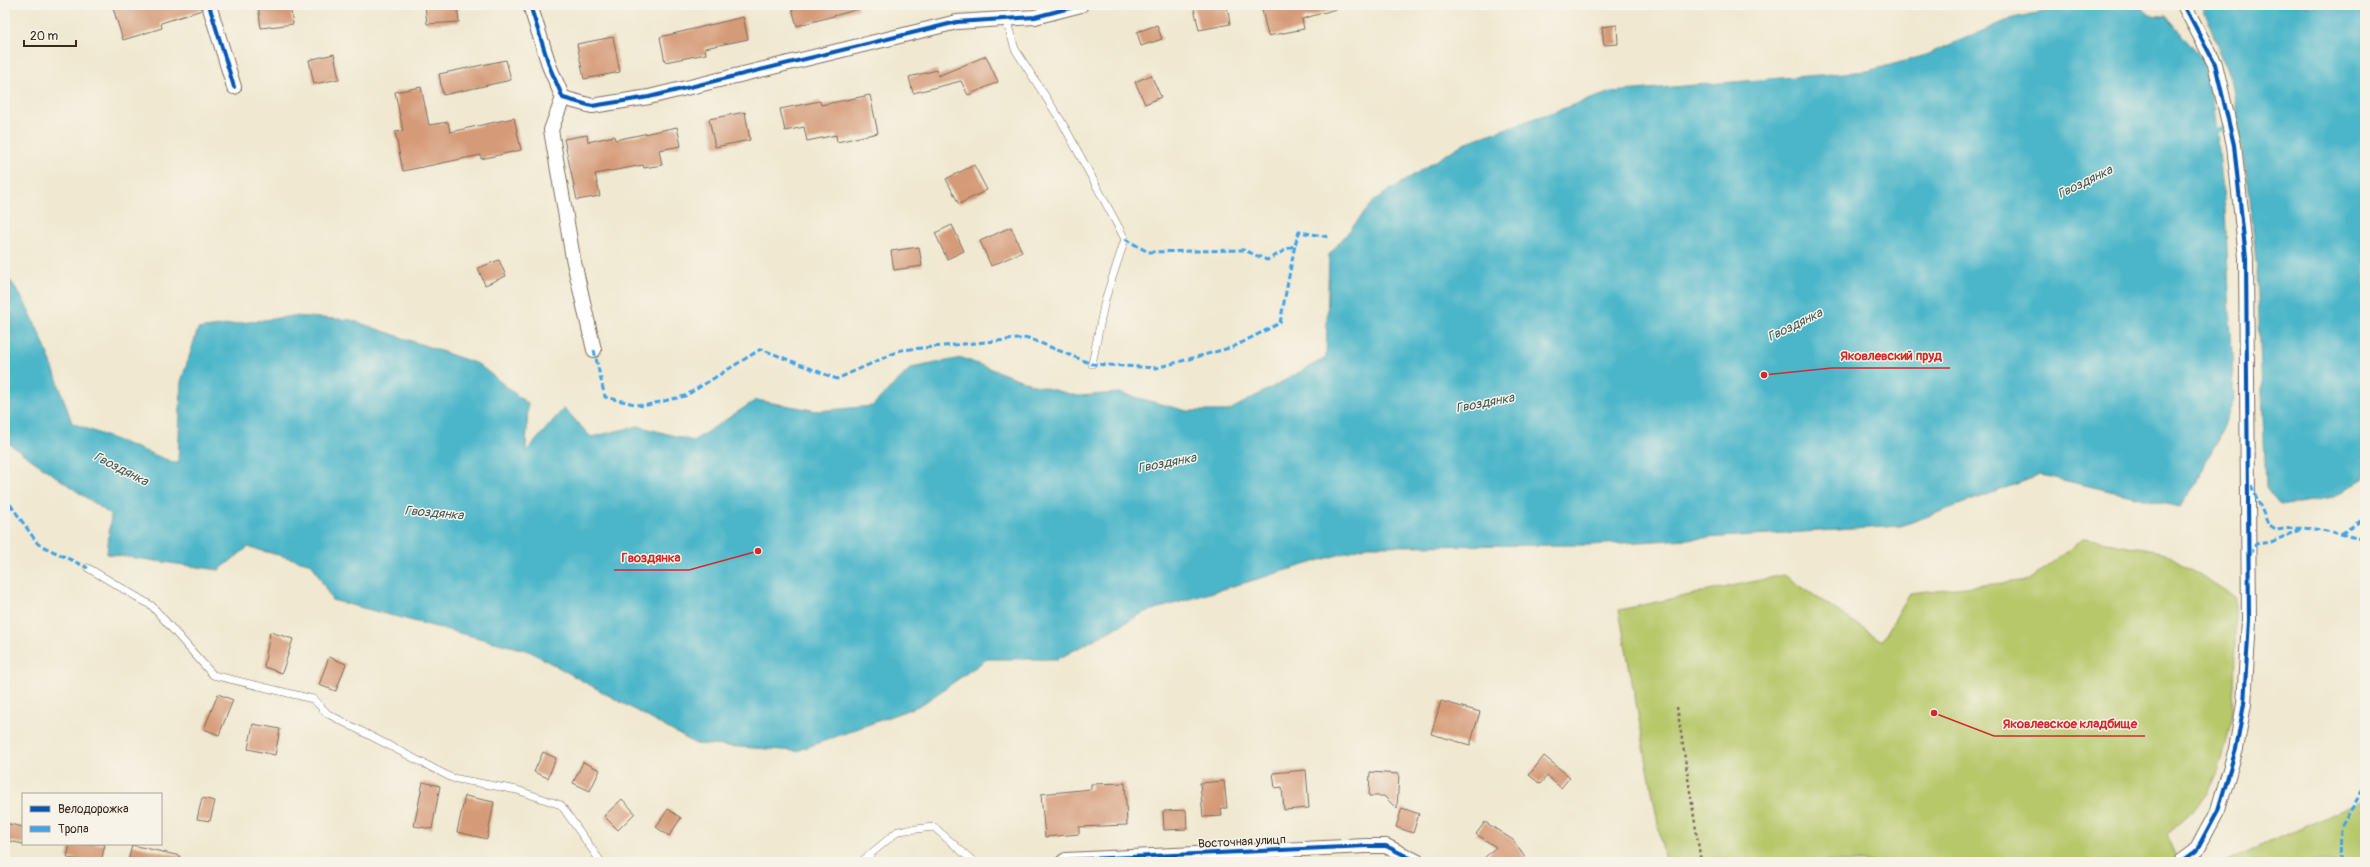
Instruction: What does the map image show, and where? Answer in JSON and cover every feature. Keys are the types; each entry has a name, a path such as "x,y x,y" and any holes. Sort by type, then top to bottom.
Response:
{"street":[{"path":"209,5 234,87"},
{"path":"530,5 550,68 564,98 551,130 573,258 594,350"},
{"path":"564,98 592,106 649,97 957,22 1035,18 1081,5"},
{"path":"2181,862 2196,851 2218,810 2236,749 2244,704 2250,620 2246,258 2237,167 2234,145 2215,64 2184,5"},
{"name":"Восточная улицп","path":"1063,862 1066,860 1366,846 1386,846 1418,862"}],"lane":[{"path":"1006,20 1014,49 1063,124 1125,238 1105,300 1092,364"},
{"path":"88,568 152,606 213,675 313,699 328,714 452,778 517,790 561,805 601,862"},
{"path":"861,862 898,831 934,827 974,862"}],"path":[{"path":"1677,707 1701,862"}],"green space":[{"path":"2084,538 2166,553 2235,597 2233,697 2226,747 2218,770 2205,798 2167,834 2179,862 1665,862 1619,610 1784,575 1882,641 1910,593 2030,580"},
{"path":"2365,800 2365,862 2225,862"}],"water":[{"path":"2076,5 2142,5 2146,11 2152,15 2166,16 2202,59 2214,106 2225,208 2234,399 2217,444 2205,461 2197,483 2179,507 2041,475 1901,526 1590,545 1368,546 1143,613 1058,659 987,659 921,705 797,751 696,744 529,651 332,600 312,564 248,547 219,570 107,554 111,515 5,441 5,275 16,288 35,324 52,366 72,423 178,464 181,382 198,329 293,316 351,320 478,364 528,404 526,452 564,408 591,437 638,426 693,441 756,400 818,411 872,406 911,368 962,358 1034,385 1078,396 1119,393 1187,411 1228,411 1326,358 1329,255 1376,199 1464,143 1611,92 1868,71 1923,56 2013,18"},
{"path":"2202,5 2365,5 2365,477 2334,497 2280,506 2266,487 2257,272 2249,189 2232,83"}],"building":[{"path":"112,5 201,5 202,10 161,23 162,28 123,40"},
{"path":"258,5 290,5 293,24 261,28"},
{"path":"425,5 457,5 459,22 427,24"},
{"path":"791,5 858,5 859,9 797,26"},
{"path":"1210,5 1227,5 1230,24 1199,30 1194,8"},
{"path":"1261,5 1336,5 1336,9 1302,19 1304,29 1268,36"},
{"path":"743,17 748,39 705,48 706,54 665,62 660,37"},
{"path":"1157,25 1162,39 1141,46 1137,32"},
{"path":"1617,25 1618,44 1604,45 1602,27"},
{"path":"613,37 620,72 584,79 577,44"},
{"path":"334,54 339,79 314,84 309,60"},
{"path":"986,56 998,82 968,95 961,81 913,93 909,77 937,70 938,76"},
{"path":"506,60 511,80 443,95 439,74"},
{"path":"1151,75 1161,97 1145,104 1135,82"},
{"path":"421,87 429,125 448,122 450,132 514,118 521,150 481,159 481,155 403,171 395,132 403,131 395,92"},
{"path":"870,95 878,133 837,142 836,135 807,141 804,127 785,131 780,109 820,101 821,105"},
{"path":"745,112 750,140 715,147 709,119"},
{"path":"677,127 681,146 659,150 662,165 644,168 643,165 595,174 600,196 577,200 564,139 587,135 588,142 614,136 615,140"},
{"path":"974,165 987,190 959,204 946,179"},
{"path":"952,225 964,251 947,259 935,233"},
{"path":"1011,227 1022,252 991,266 980,241"},
{"path":"919,247 922,266 894,270 891,251"},
{"path":"499,260 506,276 485,285 478,268"},
{"path":"270,632 293,639 282,673 264,667"},
{"path":"329,657 346,664 336,691 319,685"},
{"path":"218,694 233,700 219,735 204,729"},
{"path":"1441,701 1480,712 1470,745 1431,734"},
{"path":"253,724 280,729 275,755 248,749"},
{"path":"543,752 556,758 548,778 534,772"},
{"path":"1544,756 1570,777 1561,788 1547,776 1540,784 1529,775"},
{"path":"583,762 600,770 590,791 573,783"},
{"path":"1306,770 1309,808 1284,810 1282,787 1275,788 1273,773"},
{"path":"1370,772 1399,774 1397,809 1384,796 1369,796"},
{"path":"1224,781 1227,808 1221,808 1222,816 1203,817 1200,783"},
{"path":"423,782 440,786 432,829 414,826"},
{"path":"1125,783 1127,825 1079,827 1079,834 1045,837 1041,794 1091,789 1091,784"},
{"path":"465,796 494,802 487,839 457,832"},
{"path":"202,798 215,801 210,821 197,819"},
{"path":"622,799 635,813 618,830 604,816"},
{"path":"1402,808 1419,814 1413,833 1396,827"},
{"path":"668,809 681,818 669,836 656,827"},
{"path":"1186,810 1187,829 1164,830 1163,811"},
{"path":"1485,822 1513,840 1528,862 1480,862 1496,847 1476,834"},
{"path":"5,823 22,827 22,844 5,840"},
{"path":"70,845 105,845 101,862 67,858"},
{"path":"132,845 180,856 179,862 128,862"}],"waterway":[{"name":"Гвоздянка","path":"2212,132 2244,121"}],"marked path":[{"path":"1125,239 1148,252 1244,250 1267,260 1295,245 1299,232 1329,237"},
{"path":"594,350 605,397 643,406 685,396 761,349 837,379 901,350 1028,338 1092,364 1156,368 1233,347 1280,323 1295,245"},
{"path":"2251,485 2268,524 2277,530 2292,528 2308,529 2325,531 2355,538 2365,538"},
{"path":"5,497 38,544 88,568"},
{"path":"2341,534 2365,518"},
{"path":"2249,554 2256,544 2271,542 2300,530"},
{"path":"2340,862 2341,827 2365,786"}],"cycle path":[{"path":"209,5 234,87"},
{"path":"530,5 550,68 563,98 592,106 649,97 957,22 1035,17 1081,5"},
{"path":"2181,862 2196,851 2218,810 2236,749 2244,704 2249,620 2246,258 2234,145 2215,64 2184,5"},
{"path":"1063,862 1066,860 1366,846 1386,846 1418,862"}],"place":[{"name":"Яковлевский пруд","path":"1764,375"},
{"name":"Гвоздянка","path":"758,551"},
{"name":"Яковлевское кладбище","path":"1934,713"}]}
